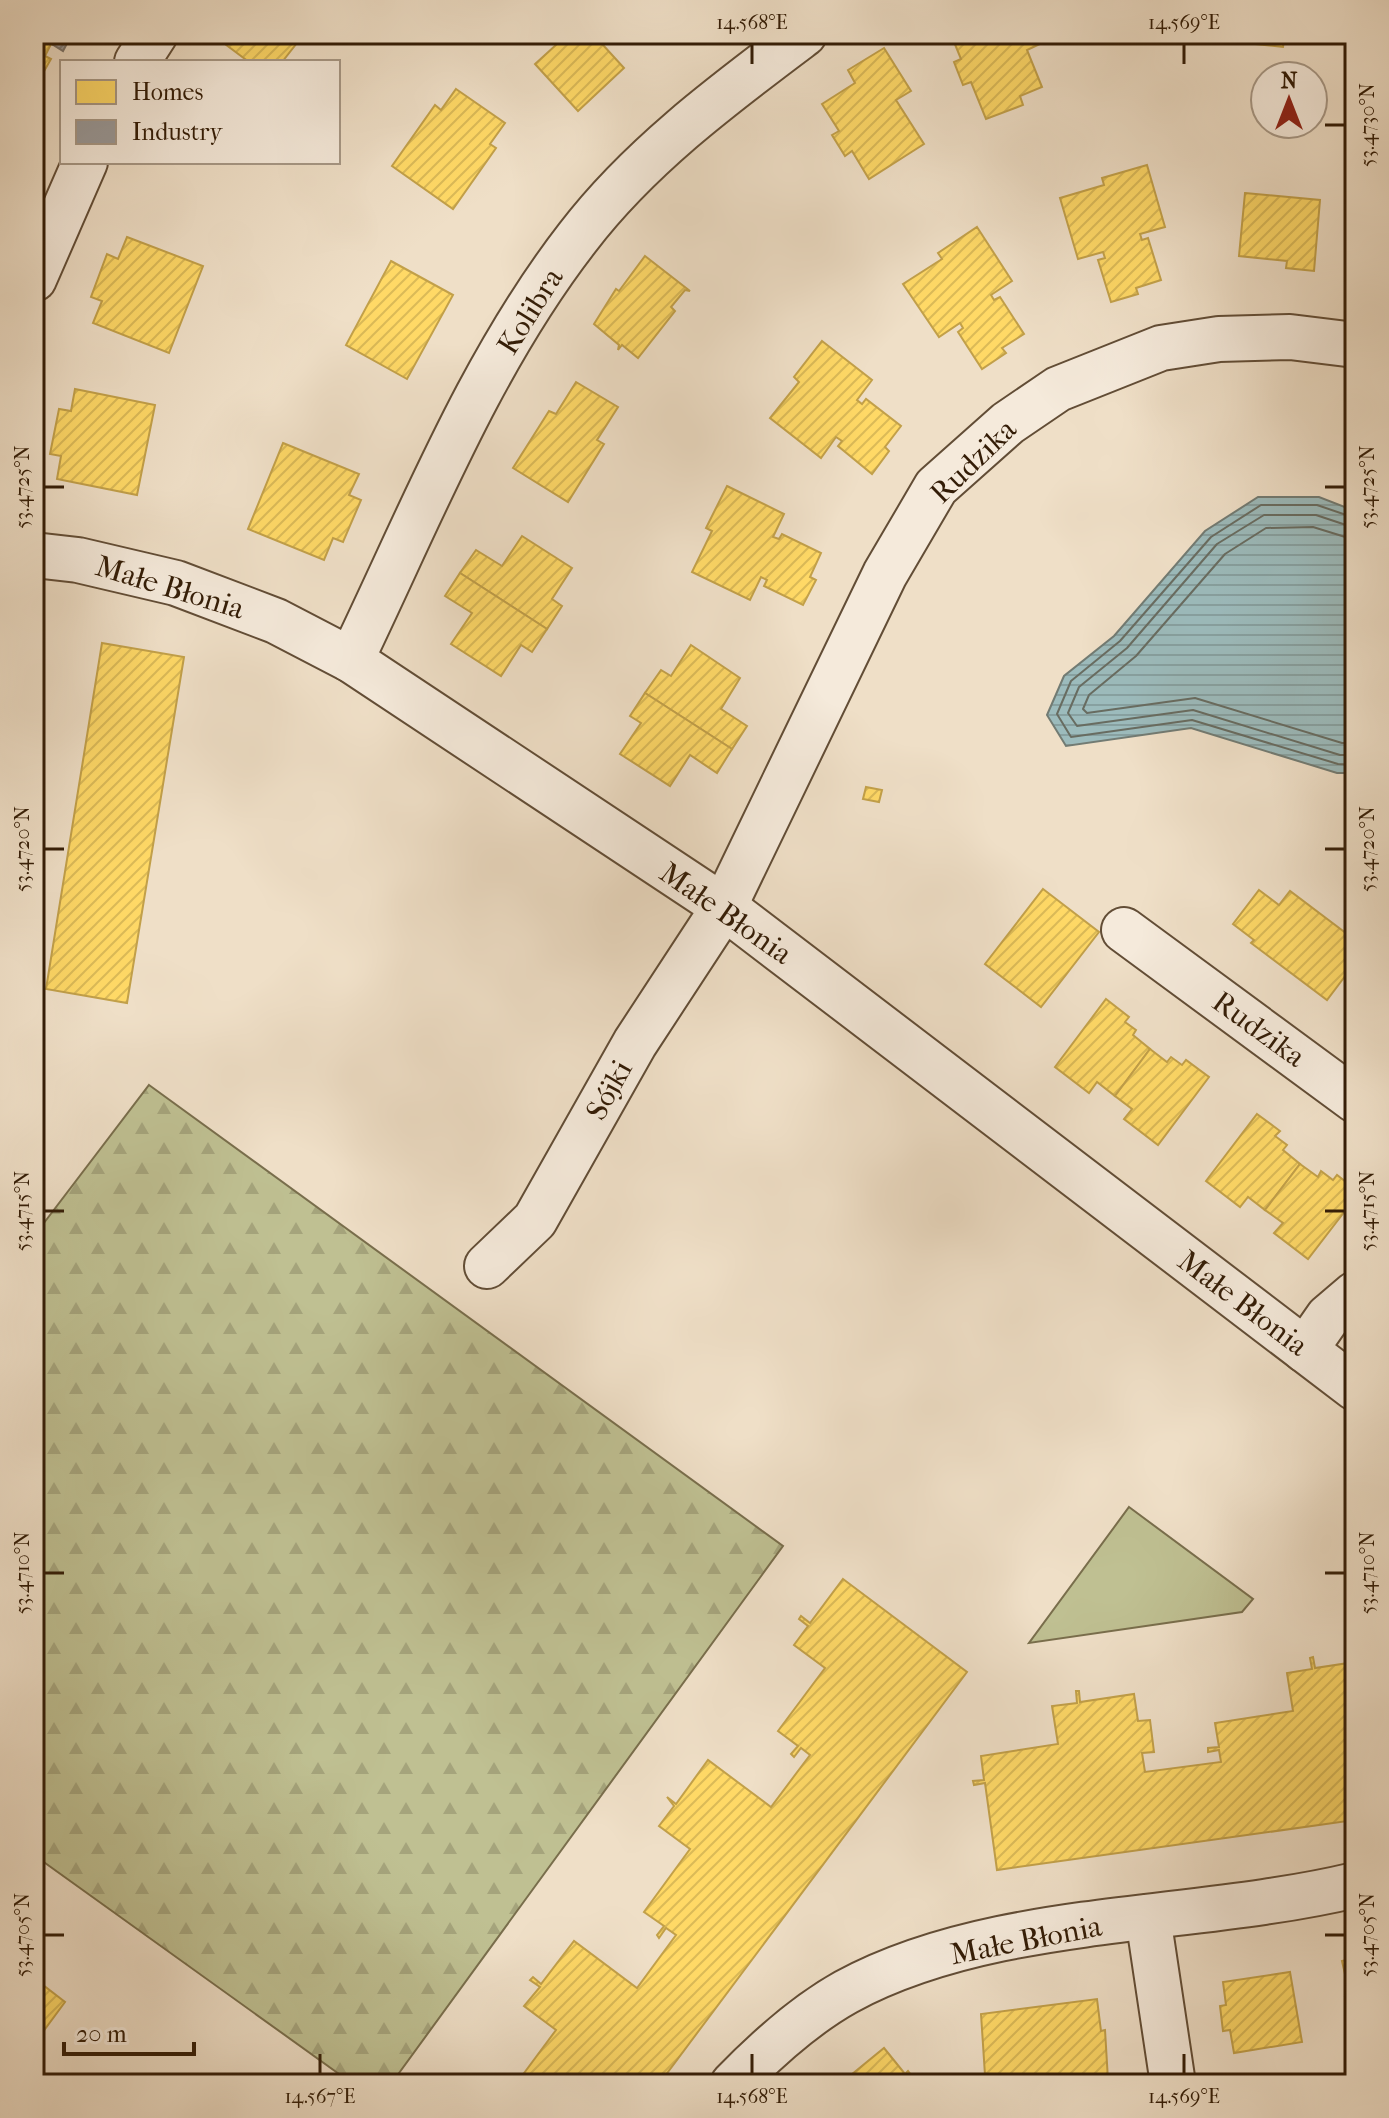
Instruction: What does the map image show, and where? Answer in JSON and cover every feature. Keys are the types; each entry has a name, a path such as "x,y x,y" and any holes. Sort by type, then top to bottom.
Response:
{"street":[{"path":"138,60 155,34"},
{"name":"Kolibra","path":"351,660 464,422 527,310 578,236 641,168 804,34"},
{"path":"34,279 84,164"},
{"name":"Rudzika","path":"724,907 885,574 936,487 972,453 1058,389 1161,348 1219,339 1290,337 1355,345"},
{"name":"Małe Błonia","path":"34,555 78,560 176,583 276,621 351,660 724,907 1355,1388"},
{"name":"Sójki","path":"487,1266 535,1220 635,1043 724,907"},
{"name":"Rudzika","path":"1124,930 1355,1100"},
{"path":"1305,1350 1328,1317 1355,1294"},
{"name":"Małe Błonia","path":"733,2084 792,2029 845,1993 891,1972 997,1939 1321,1893 1355,1885"},
{"path":"1148,1917 1173,2084"}],"green space":[{"path":"149,1085 783,1546 391,2084 353,2084 34,1855 34,1236"},
{"path":"1129,1507 1253,1599 1242,1612 1029,1643"}],"water":[{"path":"1258,497 1319,497 1355,511 1355,773 1337,773 1191,728 1066,746 1047,715 1064,676 1114,636 1205,531"}],"building: Homes":[{"path":"34,34 58,46 51,44 45,56 51,59 34,89"},
{"path":"226,34 304,34 284,60 246,60 221,41"},
{"path":"568,34 593,34 624,68 578,111 535,64"},
{"path":"960,34 1038,34 1042,43 1027,50 1042,87 1020,96 1023,105 986,119 971,82 963,85 954,62 961,59 952,37"},
{"path":"1228,34 1315,34 1313,44 1284,41 1283,47 1227,41"},
{"path":"884,48 911,91 896,100 924,144 869,179 852,151 845,156 832,135 839,131 822,104 855,83 848,70"},
{"path":"456,89 505,123 490,144 496,148 453,209 392,166 435,105 441,110"},
{"path":"1147,165 1165,227 1140,234 1142,240 1148,238 1161,280 1136,288 1138,294 1111,302 1098,260 1105,258 1103,252 1078,259 1060,198 1104,185 1102,178"},
{"path":"1245,193 1320,200 1314,271 1286,268 1287,261 1239,256"},
{"path":"977,227 1012,281 991,295 994,300 1000,297 1024,334 1002,348 1006,353 982,369 958,332 963,328 960,323 939,337 903,284 942,259 938,253"},
{"path":"127,237 203,266 169,353 93,323 102,301 91,297 107,254 118,259"},
{"path":"645,256 690,291 685,290 671,307 675,311 638,358 622,345 618,350 619,345 594,324 616,289 619,291"},
{"path":"391,261 453,295 407,379 346,345"},
{"path":"822,341 872,380 857,400 862,404 866,399 901,426 885,447 889,451 872,474 838,446 842,441 836,437 821,458 770,418 799,382 794,377"},
{"path":"576,382 618,407 597,440 604,444 568,502 513,468 549,411 556,414"},
{"path":"75,389 155,405 137,495 57,479 61,456 50,454 59,409 71,411"},
{"path":"283,443 359,474 349,495 361,500 343,542 333,538 324,560 248,529"},
{"path":"727,486 784,514 773,537 779,539 782,534 821,553 810,577 816,580 803,605 764,586 767,580 761,577 750,600 692,572 712,531 706,528"},
{"path":"522,536 572,568 552,599 562,606 547,629 460,573 476,550 502,566"},
{"path":"460,573 547,629 532,652 521,645 501,676 451,644 472,613 445,596"},
{"path":"102,643 184,657 127,1003 46,989"},
{"path":"691,645 740,678 721,709 747,726 732,749 645,693 661,670 671,676"},
{"path":"645,693 732,749 717,773 690,755 670,786 620,754 641,723 630,716"},
{"path":"866,787 882,790 879,802 863,799"},
{"path":"1043,889 1099,932 1041,1007 985,964"},
{"path":"1259,890 1279,905 1290,891 1355,940 1355,963 1327,1000 1251,943 1254,940 1233,924"},
{"path":"1106,999 1129,1017 1125,1022 1136,1030 1133,1035 1150,1049 1115,1096 1097,1082 1089,1093 1055,1067"},
{"path":"1150,1049 1167,1062 1171,1057 1182,1065 1186,1060 1209,1077 1158,1145 1124,1119 1132,1109 1115,1096"},
{"path":"1257,1114 1280,1131 1275,1136 1287,1145 1283,1150 1300,1164 1265,1210 1248,1197 1240,1207 1206,1181"},
{"path":"1300,1164 1318,1177 1321,1171 1333,1180 1337,1175 1355,1189 1355,1198 1308,1259 1274,1233 1283,1223 1265,1210"},
{"path":"843,1579 967,1672 659,2084 516,2084 556,2030 524,2006 540,1987 530,1980 533,1977 541,1984 574,1941 637,1988 676,1935 666,1928 659,1938 657,1935 664,1926 644,1912 690,1849 659,1826 674,1806 667,1797 676,1804 708,1760 771,1807 810,1755 801,1748 794,1757 791,1754 798,1746 778,1731 825,1668 794,1645 808,1626 799,1619 801,1616 810,1623"},
{"path":"1313,1657 1315,1668 1355,1662 1355,1820 997,1870 985,1783 974,1785 973,1781 984,1780 981,1756 1058,1744 1052,1706 1077,1703 1076,1691 1079,1691 1080,1702 1134,1694 1138,1721 1150,1720 1154,1752 1142,1753 1145,1772 1221,1762 1219,1750 1208,1752 1208,1748 1219,1747 1215,1723 1293,1711 1287,1673 1312,1669 1310,1658"},
{"path":"1355,1958 1355,2040 1345,1997 1350,1996 1342,1961"},
{"path":"1290,1972 1302,2042 1234,2053 1230,2030 1223,2031 1220,2006 1226,2005 1223,1982"},
{"path":"34,1978 65,2002 34,2044"},
{"path":"1097,1999 1101,2031 1105,2030 1108,2080 1075,2084 990,2084 989,2074 985,2075 981,2014"},
{"path":"884,2048 905,2074 908,2071 918,2084 840,2084"}],"building: Industry":[{"path":"36,34 72,34 63,51"}]}
